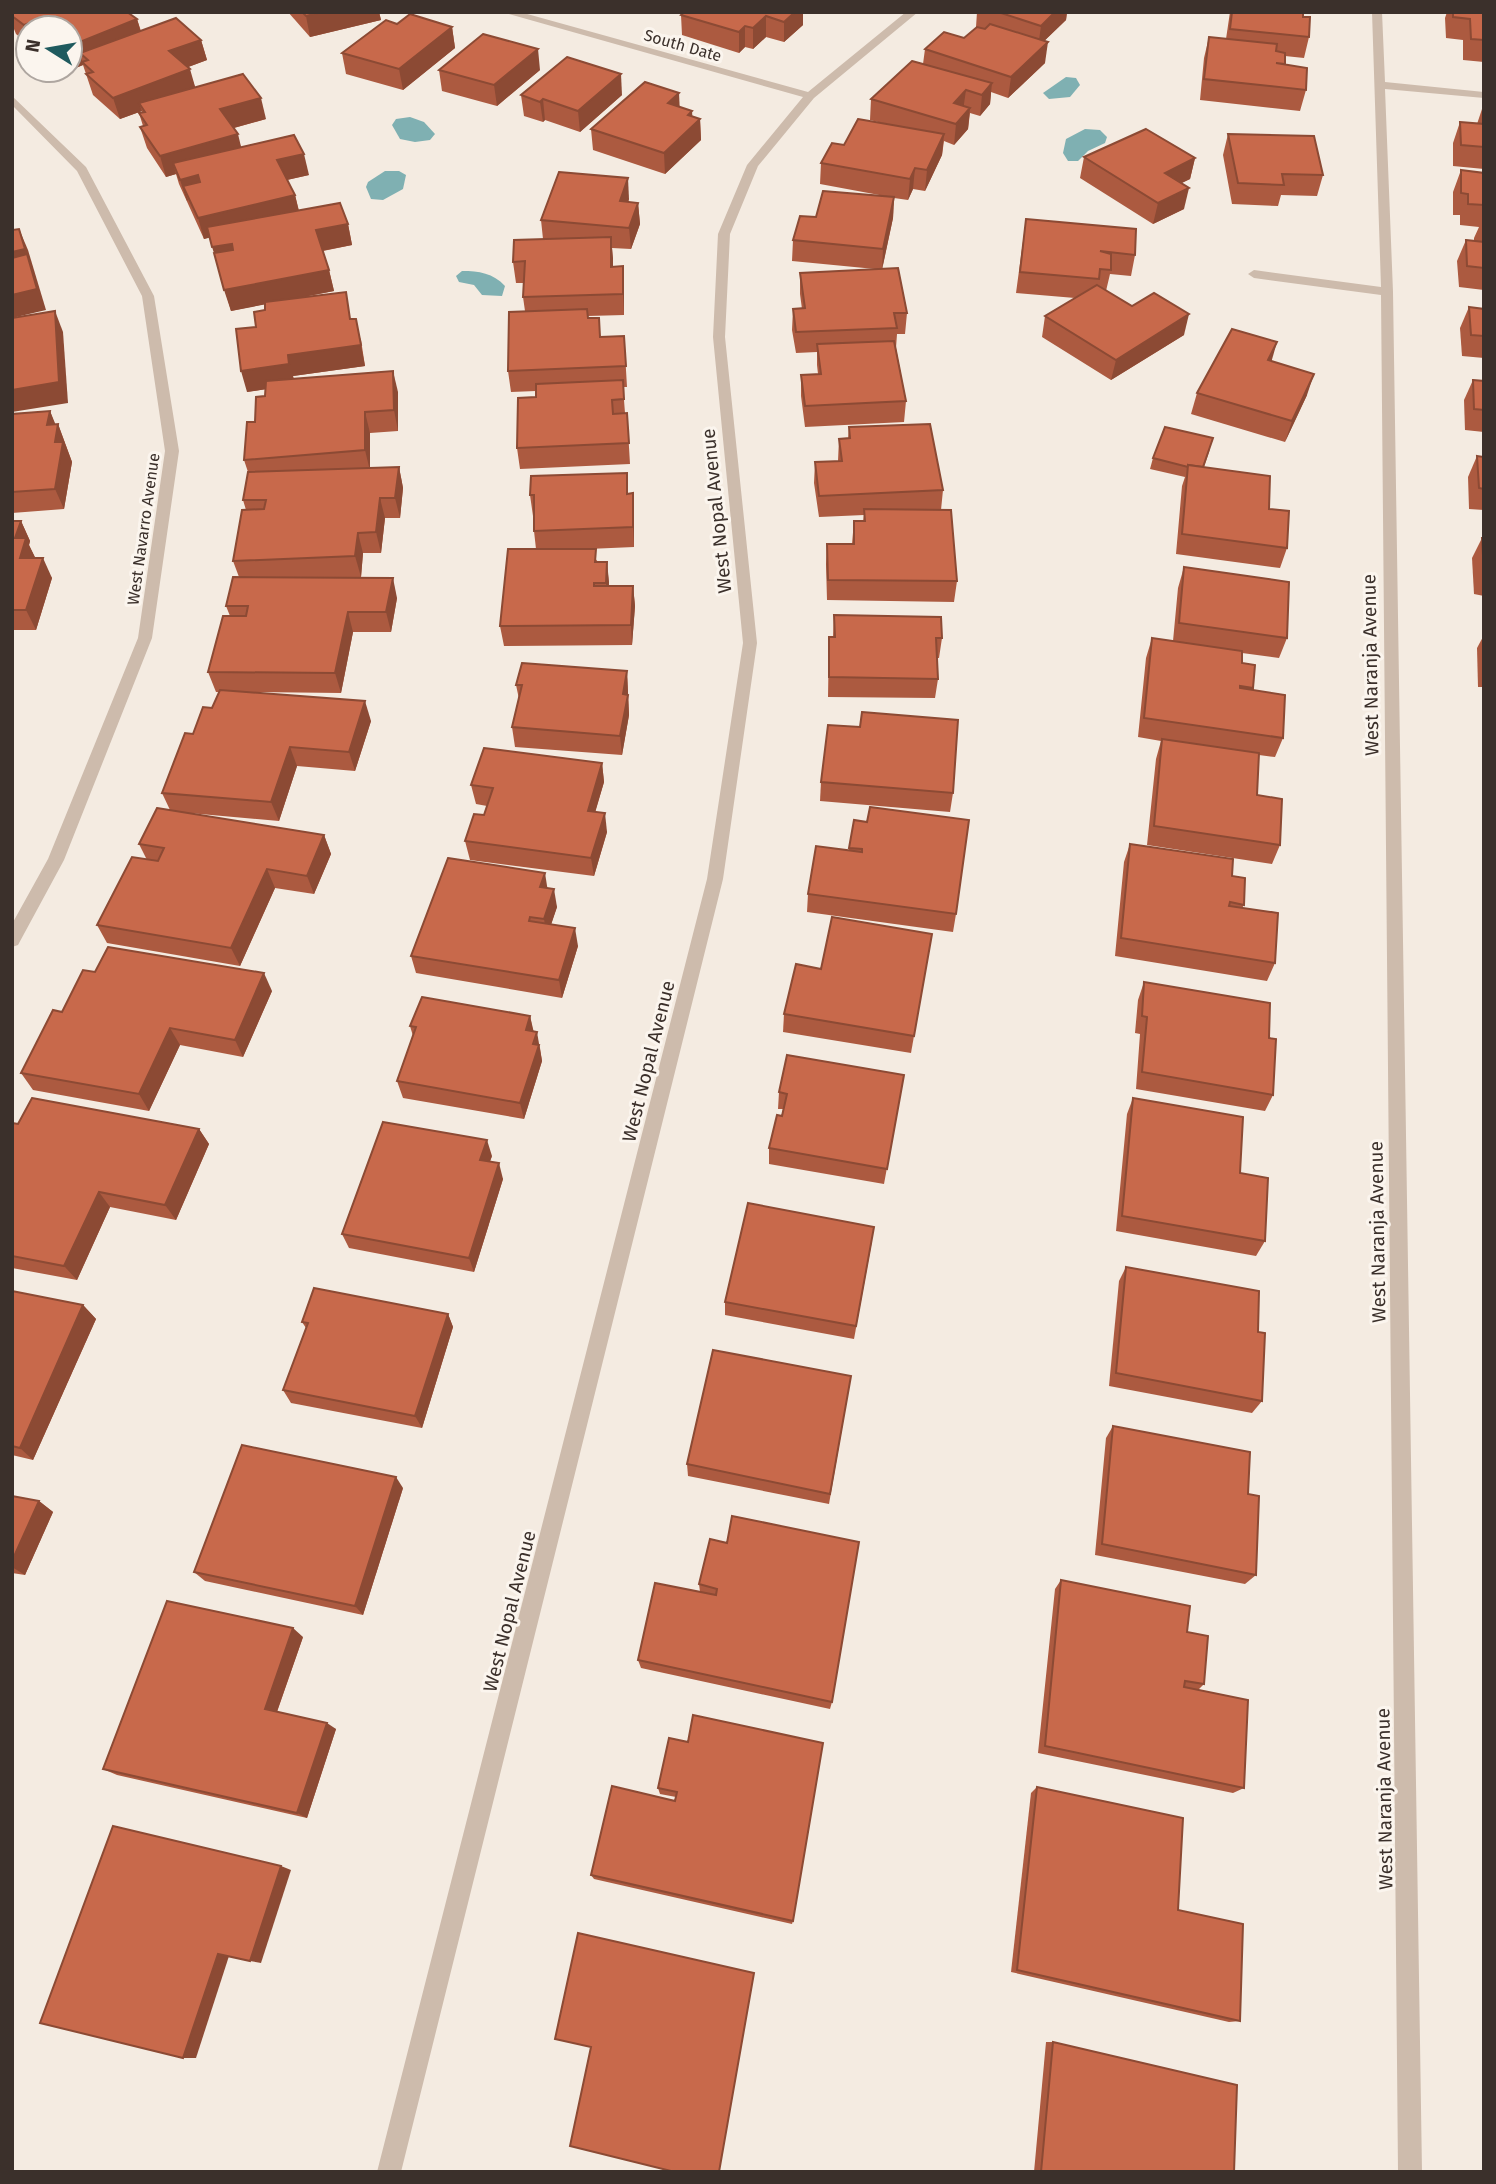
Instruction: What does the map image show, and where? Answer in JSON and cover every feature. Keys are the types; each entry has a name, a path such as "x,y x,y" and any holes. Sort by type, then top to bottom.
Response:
{"street":[{"name":"South Date","path":"507,12 810,96"},
{"name":"West Nopal Avenue","path":"389,2172 715,879 750,643 719,337 724,234 753,165 810,96 914,12"},
{"name":"West Naranja Avenue","path":"1377,12 1387,292 1410,2172"},
{"path":"1378,85 1484,95"},
{"name":"West Navarro Avenue","path":"12,99 82,170 148,296 172,451 145,638 56,860 12,940"},
{"path":"1254,274 1387,292"}],"water":[{"path":"1066,77 1076,78 1080,85 1070,97 1049,99 1043,93"},
{"path":"410,117 424,122 435,134 430,140 415,142 400,139 392,125 396,119"},
{"path":"1085,129 1100,130 1107,137 1105,143 1088,151 1078,161 1068,161 1063,153 1066,139"},
{"path":"385,171 399,171 406,175 403,189 383,200 371,199 366,187 368,182"},
{"path":"462,271 480,272 496,278 505,286 502,296 482,295 474,285 459,282 456,276"}],"building":[{"path":"12,12 127,12 137,19 84,40 84,14 12,16"},
{"path":"302,12 322,12 306,16"},
{"path":"684,12 795,12 784,22 766,16 753,28 745,26 739,32 681,15"},
{"path":"998,12 1055,12 1041,26"},
{"path":"1232,12 1303,12 1303,17 1310,17 1309,37 1230,29"},
{"path":"1453,12 1484,12 1484,40 1471,39 1470,19 1453,17"},
{"path":"410,14 452,27 399,69 342,53 386,20 397,24"},
{"path":"176,18 201,40 169,51 190,69 113,98 86,74 93,72 84,64 88,60 84,56 84,52"},
{"path":"990,24 1048,42 1011,77 925,49 944,32 964,38 977,27 985,29"},
{"path":"483,34 538,49 494,85 439,70"},
{"path":"1209,37 1277,44 1276,51 1285,53 1285,64 1276,63 1307,68 1306,90 1204,79"},
{"path":"567,57 621,74 578,111 521,95"},
{"path":"912,61 992,83 982,95 966,90 954,103 970,108 956,124 871,99"},
{"path":"243,74 261,98 220,109 238,134 160,156 140,127 147,125 139,113 145,112 139,103"},
{"path":"645,82 679,93 668,103 692,111 688,115 700,119 664,153 591,129"},
{"path":"858,119 944,134 927,170 915,168 910,179 821,163 832,143 844,145"},
{"path":"1460,122 1484,124 1484,147 1461,145"},
{"path":"1146,129 1195,158 1165,173 1189,188 1158,203 1084,157"},
{"path":"1228,134 1314,136 1323,175 1282,174 1284,185 1238,183"},
{"path":"294,135 304,154 277,160 295,195 198,218 183,186 200,182 198,175 180,180 173,163"},
{"path":"1461,170 1484,173 1484,205 1468,204 1468,194 1461,193"},
{"path":"559,172 628,178 620,201 638,203 629,228 541,220"},
{"path":"823,191 894,197 883,249 793,240 800,216 816,217"},
{"path":"340,203 348,224 316,230 329,270 224,290 214,253 233,250 232,244 212,247 207,227"},
{"path":"1026,219 1136,229 1135,255 1100,251 1111,254 1111,270 1100,269 1099,279 1020,272"},
{"path":"19,229 25,249 12,252 12,230"},
{"path":"611,237 611,267 623,266 623,294 523,297 525,261 513,262 514,240"},
{"path":"1466,240 1484,242 1484,268 1467,266"},
{"path":"27,254 37,289 12,295 12,258"},
{"path":"898,268 907,313 894,313 897,328 796,332 793,309 805,308 800,273"},
{"path":"1097,285 1132,306 1154,293 1189,314 1116,360 1045,316"},
{"path":"346,292 350,319 356,319 361,345 288,355 289,364 241,371 236,329 256,327 254,312 265,310 265,302"},
{"path":"1469,307 1484,309 1484,336 1471,335"},
{"path":"587,309 588,318 599,318 600,337 624,336 626,366 508,371 509,312"},
{"path":"55,311 59,382 12,390 12,318"},
{"path":"1232,329 1277,342 1268,360 1314,374 1292,421 1197,393"},
{"path":"894,341 906,401 805,406 801,375 821,374 817,344"},
{"path":"393,371 394,410 365,412 365,450 244,460 247,422 255,422 256,397 265,396 266,381"},
{"path":"623,380 624,399 612,400 613,414 627,413 629,443 517,448 518,398 536,397 536,384"},
{"path":"1473,380 1484,381 1484,410 1474,409"},
{"path":"50,411 47,425 58,424 55,442 63,442 55,489 12,492 12,414"},
{"path":"930,424 943,490 819,496 815,462 842,461 839,439 850,438 849,427"},
{"path":"1165,427 1213,438 1203,467 1188,467 1153,458"},
{"path":"1477,456 1484,457 1484,489 1479,488"},
{"path":"1188,465 1270,476 1269,509 1289,511 1287,548 1182,534"},
{"path":"399,467 395,498 380,498 376,532 358,533 355,556 233,561 242,510 264,509 266,500 243,500 248,472"},
{"path":"627,473 627,494 633,493 633,527 534,531 531,476"},
{"path":"864,509 951,510 957,581 828,580 827,544 854,544 854,521 865,521"},
{"path":"12,521 21,521 15,538 26,538 20,558 43,558 26,610 12,610"},
{"path":"1482,538 1484,538 1484,572"},
{"path":"508,549 596,549 595,562 607,562 606,583 594,583 594,586 633,586 631,625 500,626"},
{"path":"1184,567 1289,582 1287,638 1179,623"},
{"path":"233,577 393,578 386,612 348,612 335,673 208,672 223,616 246,616 248,606 226,606"},
{"path":"834,615 941,617 942,638 936,638 938,679 829,677 829,637 835,637"},
{"path":"1152,638 1242,651 1242,663 1255,665 1253,688 1240,688 1285,695 1283,738 1144,718"},
{"path":"522,663 627,671 623,694 628,695 620,736 512,727 522,685 516,685"},
{"path":"220,690 365,701 349,752 290,747 271,802 162,793 185,733 193,734 203,707 212,708"},
{"path":"862,712 958,720 953,793 821,782 828,725 860,727"},
{"path":"1162,739 1259,753 1257,795 1282,799 1280,845 1154,826"},
{"path":"484,748 602,763 588,811 605,813 591,858 465,841 474,814 484,815 493,788 471,785"},
{"path":"870,807 969,820 956,914 808,894 816,846 862,852 862,849 849,848 854,820 867,822"},
{"path":"157,808 324,835 307,876 267,869 231,948 97,925 132,857 158,861 164,848 139,844"},
{"path":"1130,844 1233,859 1232,876 1245,878 1244,905 1230,902 1229,906 1278,913 1275,963 1121,938"},
{"path":"448,858 545,873 540,887 554,889 544,919 530,917 529,921 575,928 559,980 411,956"},
{"path":"832,917 932,934 914,1036 784,1014 796,964 821,969"},
{"path":"108,947 264,973 235,1040 170,1028 139,1094 21,1073 53,1010 62,1012 83,970 95,972"},
{"path":"1144,982 1270,1003 1269,1038 1276,1039 1273,1095 1142,1072 1147,1017 1142,1016"},
{"path":"422,997 530,1016 526,1030 537,1032 533,1044 539,1045 520,1103 397,1081 416,1027 410,1026"},
{"path":"787,1055 904,1075 887,1169 769,1148 777,1115 782,1116 787,1094 779,1092"},
{"path":"32,1098 199,1129 165,1205 99,1192 64,1266 12,1256 12,1123 18,1124"},
{"path":"1133,1098 1243,1117 1240,1173 1268,1178 1265,1241 1122,1216"},
{"path":"383,1122 487,1140 480,1160 499,1163 469,1258 342,1234"},
{"path":"748,1203 874,1227 856,1326 725,1302"},
{"path":"1126,1267 1259,1291 1258,1332 1265,1333 1262,1401 1116,1373"},
{"path":"314,1288 448,1314 415,1416 283,1390 308,1323 302,1322"},
{"path":"12,1291 83,1305 20,1448 12,1446"},
{"path":"713,1350 851,1376 830,1494 687,1464"},
{"path":"1113,1426 1250,1452 1248,1494 1259,1496 1256,1575 1102,1544"},
{"path":"242,1445 396,1477 355,1606 194,1572"},
{"path":"12,1496 39,1501 12,1561"},
{"path":"732,1516 859,1542 832,1702 638,1660 655,1583 716,1595 717,1589 699,1584 710,1539 727,1543"},
{"path":"1061,1580 1190,1606 1187,1632 1208,1636 1204,1684 1185,1681 1184,1687 1248,1700 1244,1788 1045,1746"},
{"path":"167,1601 293,1628 265,1709 327,1723 297,1813 103,1769"},
{"path":"693,1715 823,1743 793,1921 591,1875 612,1786 675,1801 677,1792 658,1788 669,1738 688,1742"},
{"path":"1037,1787 1183,1818 1178,1910 1243,1924 1240,2021 1017,1970"},
{"path":"113,1826 281,1866 250,1961 218,1954 183,2058 40,2023"},
{"path":"578,1933 754,1973 719,2172 675,2172 570,2146 591,2047 555,2039"},
{"path":"1053,2042 1237,2085 1234,2172 1041,2172"}]}
